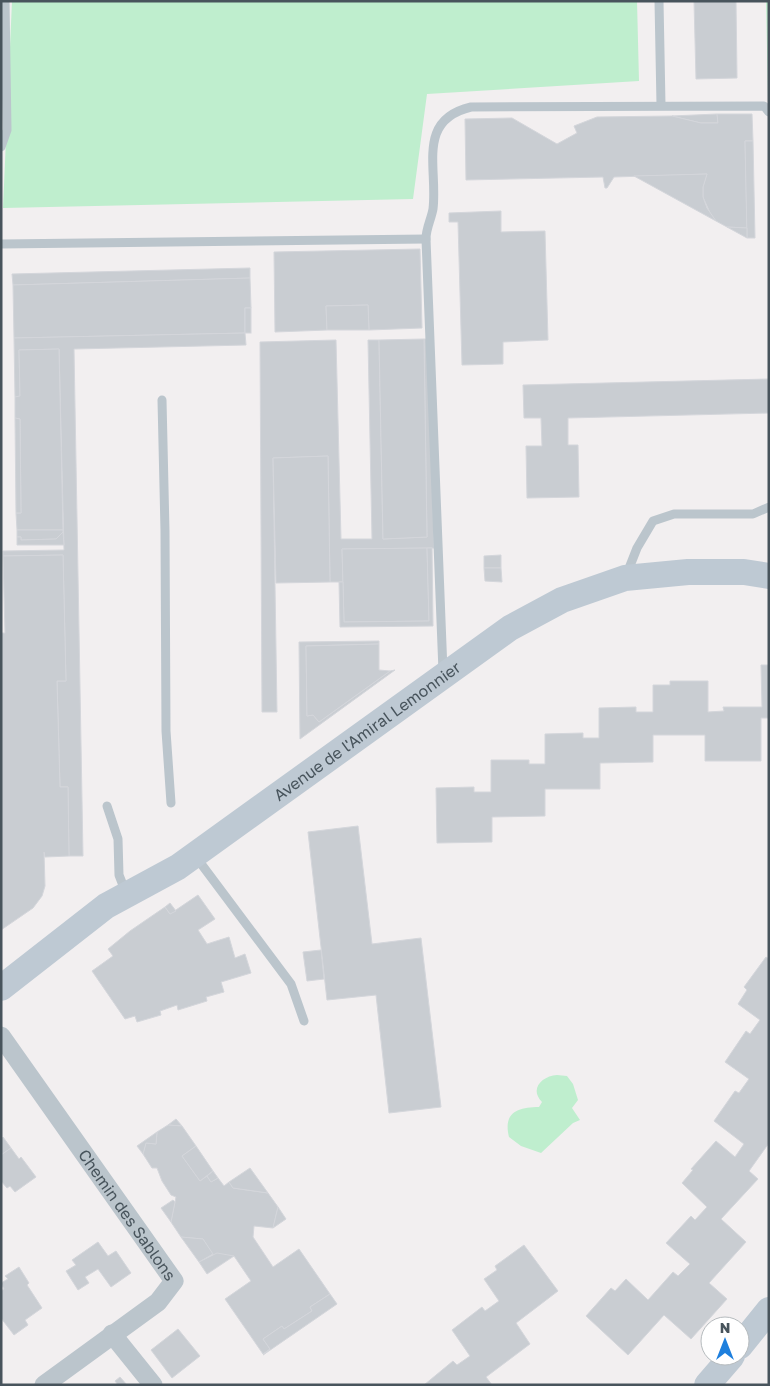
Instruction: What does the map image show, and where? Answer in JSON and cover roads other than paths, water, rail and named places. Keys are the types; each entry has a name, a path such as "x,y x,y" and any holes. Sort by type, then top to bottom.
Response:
{"street":[{"name":"Avenue de l'Amiral Lemonnier","path":"1,988 90,917 126,894 178,866 510,628 562,600 625,578 688,572 744,572 769,576"},
{"name":"Chemin des Sablons","path":"1,1036 173,1285 158,1302 44,1385"},
{"path":"750,1334 769,1310"},
{"path":"112,1334 153,1385"},
{"path":"707,1385 723,1366"}],"lane":[{"path":"1,147 7,130 5,1"},
{"path":"659,1 661,105"},
{"path":"443,675 426,239 426,226 433,211 433,140 438,127 454,111 471,107 764,106 769,112"},
{"path":"1,244 426,239"},
{"path":"162,400 166,731 170,803"},
{"path":"625,578 634,554 653,521 674,514 753,514 769,507"},
{"path":"107,806 118,838 119,875 126,894"},
{"path":"194,855 291,984 304,1021"}]}
